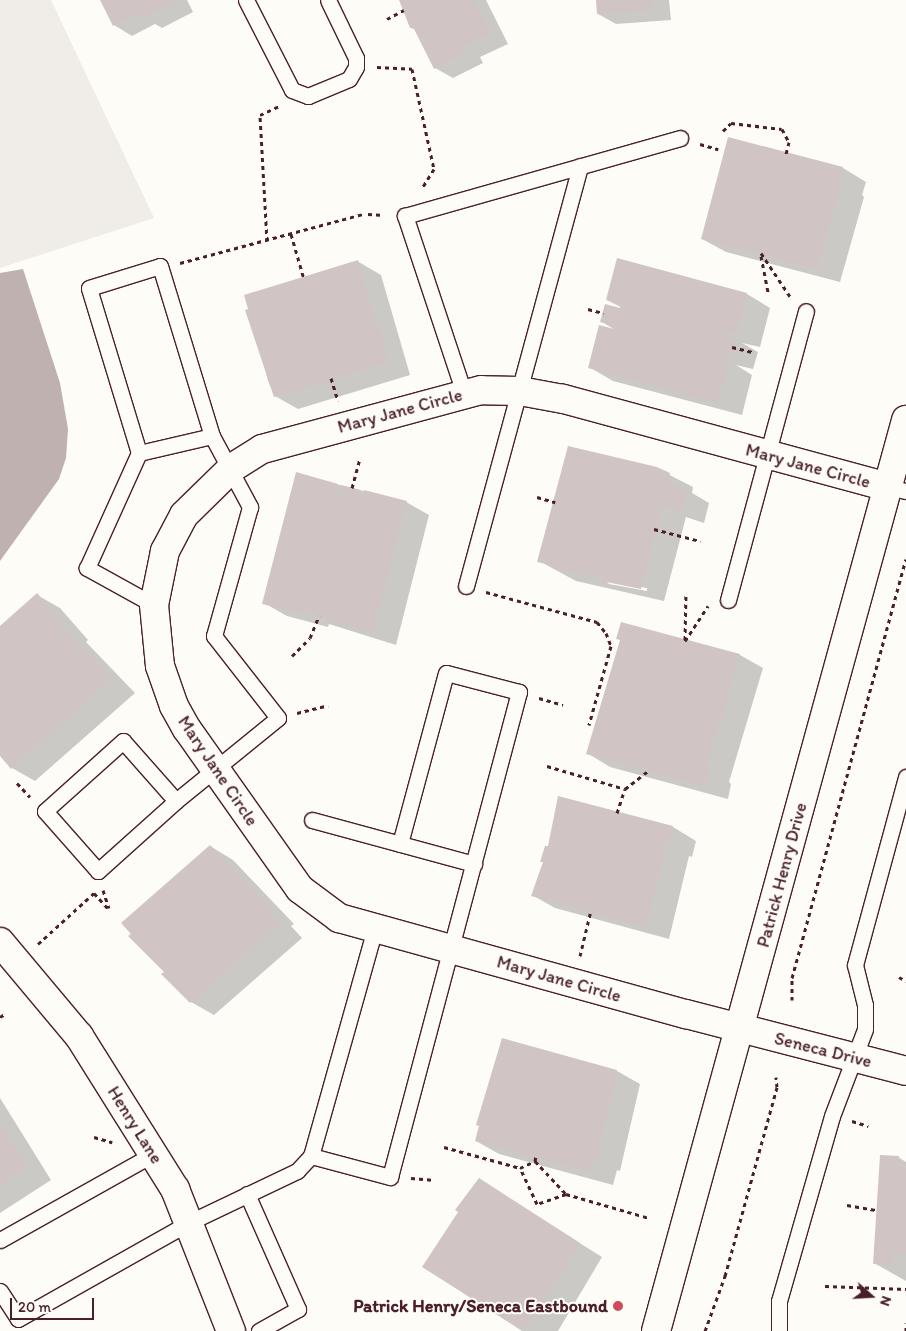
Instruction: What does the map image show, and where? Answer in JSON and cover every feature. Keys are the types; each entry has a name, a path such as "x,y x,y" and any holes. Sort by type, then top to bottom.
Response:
{"street":[{"name":"Mary Jane Circle","path":"740,1028 339,918 300,889 187,729 164,682 156,640 154,606 165,551 184,515 232,468 262,449 464,392 520,391 563,399 897,489"},
{"name":"Patrick Henry Drive","path":"656,1331 740,1028 897,489 906,420"},
{"name":"Henry Lane","path":"0,942 80,1036 153,1154 190,1222 231,1331"},
{"name":"Seneca Drive","path":"740,1028 856,1057 906,1072"}],"lane":[{"path":"246,0 292,90 308,96 317,94 349,79 356,67 356,58 328,0"},
{"path":"464,392 405,216 680,138"},
{"path":"466,586 580,166"},
{"path":"154,606 87,568 139,453 89,288 160,266 212,436 232,468 250,507 214,636 278,718 213,768 98,871 45,811 123,741 176,800"},
{"path":"728,600 806,311"},
{"path":"139,453 212,436"},
{"path":"311,1156 390,1176 519,692 446,673 400,844"},
{"path":"779,1331 779,1301 832,1116 866,1030 865,1005 855,965 906,777"},
{"path":"312,820 474,864"},
{"path":"0,1291 18,1319 190,1222 297,1171 311,1156 376,929"},
{"path":"0,1240 153,1154"},
{"path":"247,1194 298,1308 259,1331"}],"path":[{"path":"387,19 404,10"},
{"path":"356,67 412,69 434,169"},
{"path":"260,115 267,241"},
{"path":"723,131 730,123 782,129 789,142 786,154"},
{"path":"198,260 363,214"},
{"path":"291,234 304,279"},
{"path":"768,292 761,253 790,297"},
{"path":"588,309 603,313"},
{"path":"732,347 752,352"},
{"path":"332,378 340,407"},
{"path":"352,488 360,459"},
{"path":"536,497 555,502"},
{"path":"654,529 700,541"},
{"path":"792,1000 792,978 906,560"},
{"path":"686,594 685,641 712,600"},
{"path":"509,598 598,622 606,633 611,646 589,725"},
{"path":"292,656 310,638 319,616"},
{"path":"278,718 328,705"},
{"path":"547,766 625,789"},
{"path":"617,813 625,789 649,770"},
{"path":"44,939 94,893 110,911"},
{"path":"579,958 591,910"},
{"path":"899,977 906,981"},
{"path":"0,1017 5,1014"},
{"path":"705,1331 732,1248 777,1088 776,1077"},
{"path":"444,1147 520,1168 535,1162"},
{"path":"535,1162 536,1156"},
{"path":"535,1162 566,1194 649,1218"},
{"path":"520,1168 537,1204 566,1194"},
{"path":"847,1205 876,1210"},
{"path":"826,1286 906,1289"},
{"path":"906,1323 906,1331"}],"shaded area":[{"path":"0,0 51,0 154,218 0,268"},
{"path":"23,269 60,383 68,429 66,458 59,479 0,561 0,273"}],"building":[{"path":"100,0 175,0 176,2 143,18 140,12 113,26"},
{"path":"399,0 474,0 491,33 463,47 466,53 434,69 413,27 410,28"},
{"path":"596,0 653,0 653,10 597,14"},
{"path":"728,137 843,167 839,182 842,182 817,269 701,239"},
{"path":"617,258 747,293 736,334 722,331 721,334 735,337 730,357 716,353 715,357 730,361 718,403 588,368 599,325 614,329 615,326 600,322 605,304 620,308 621,304 606,300"},
{"path":"358,260 376,324 379,323 388,362 274,397 245,310 248,309 244,295"},
{"path":"568,446 657,467 670,473 668,482 687,489 681,511 662,505 641,589 601,581 602,578 552,568 552,565 537,562"},
{"path":"296,472 338,484 335,498 337,498 341,485 361,490 357,504 360,504 364,490 407,501 373,632 330,621 334,606 328,619 308,613 311,600 308,600 305,614 262,604"},
{"path":"37,593 66,626 55,636 57,638 67,630 80,645 70,654 72,656 83,646 113,679 11,769 0,756 0,626"},
{"path":"621,622 740,654 706,768 709,769 704,786 586,754 620,640 616,639"},
{"path":"558,796 673,826 669,844 666,844 646,927 531,896 543,862 540,862 545,846 548,846"},
{"path":"210,845 272,910 269,912 279,924 190,1003 161,974 164,972 128,936 131,934 121,923"},
{"path":"502,1038 617,1070 597,1159 594,1158 590,1172 475,1141 479,1126 476,1125"},
{"path":"0,1123 28,1166 0,1186"},
{"path":"880,1155 899,1156 898,1166 906,1167 906,1254 893,1254 892,1265 873,1264"},
{"path":"479,1178 580,1243 560,1279 557,1278 533,1321 530,1319 523,1331 422,1267 458,1212 455,1210"}],"place":[{"name":"Patrick Henry/Seneca Eastbound","path":"618,1306"}]}
